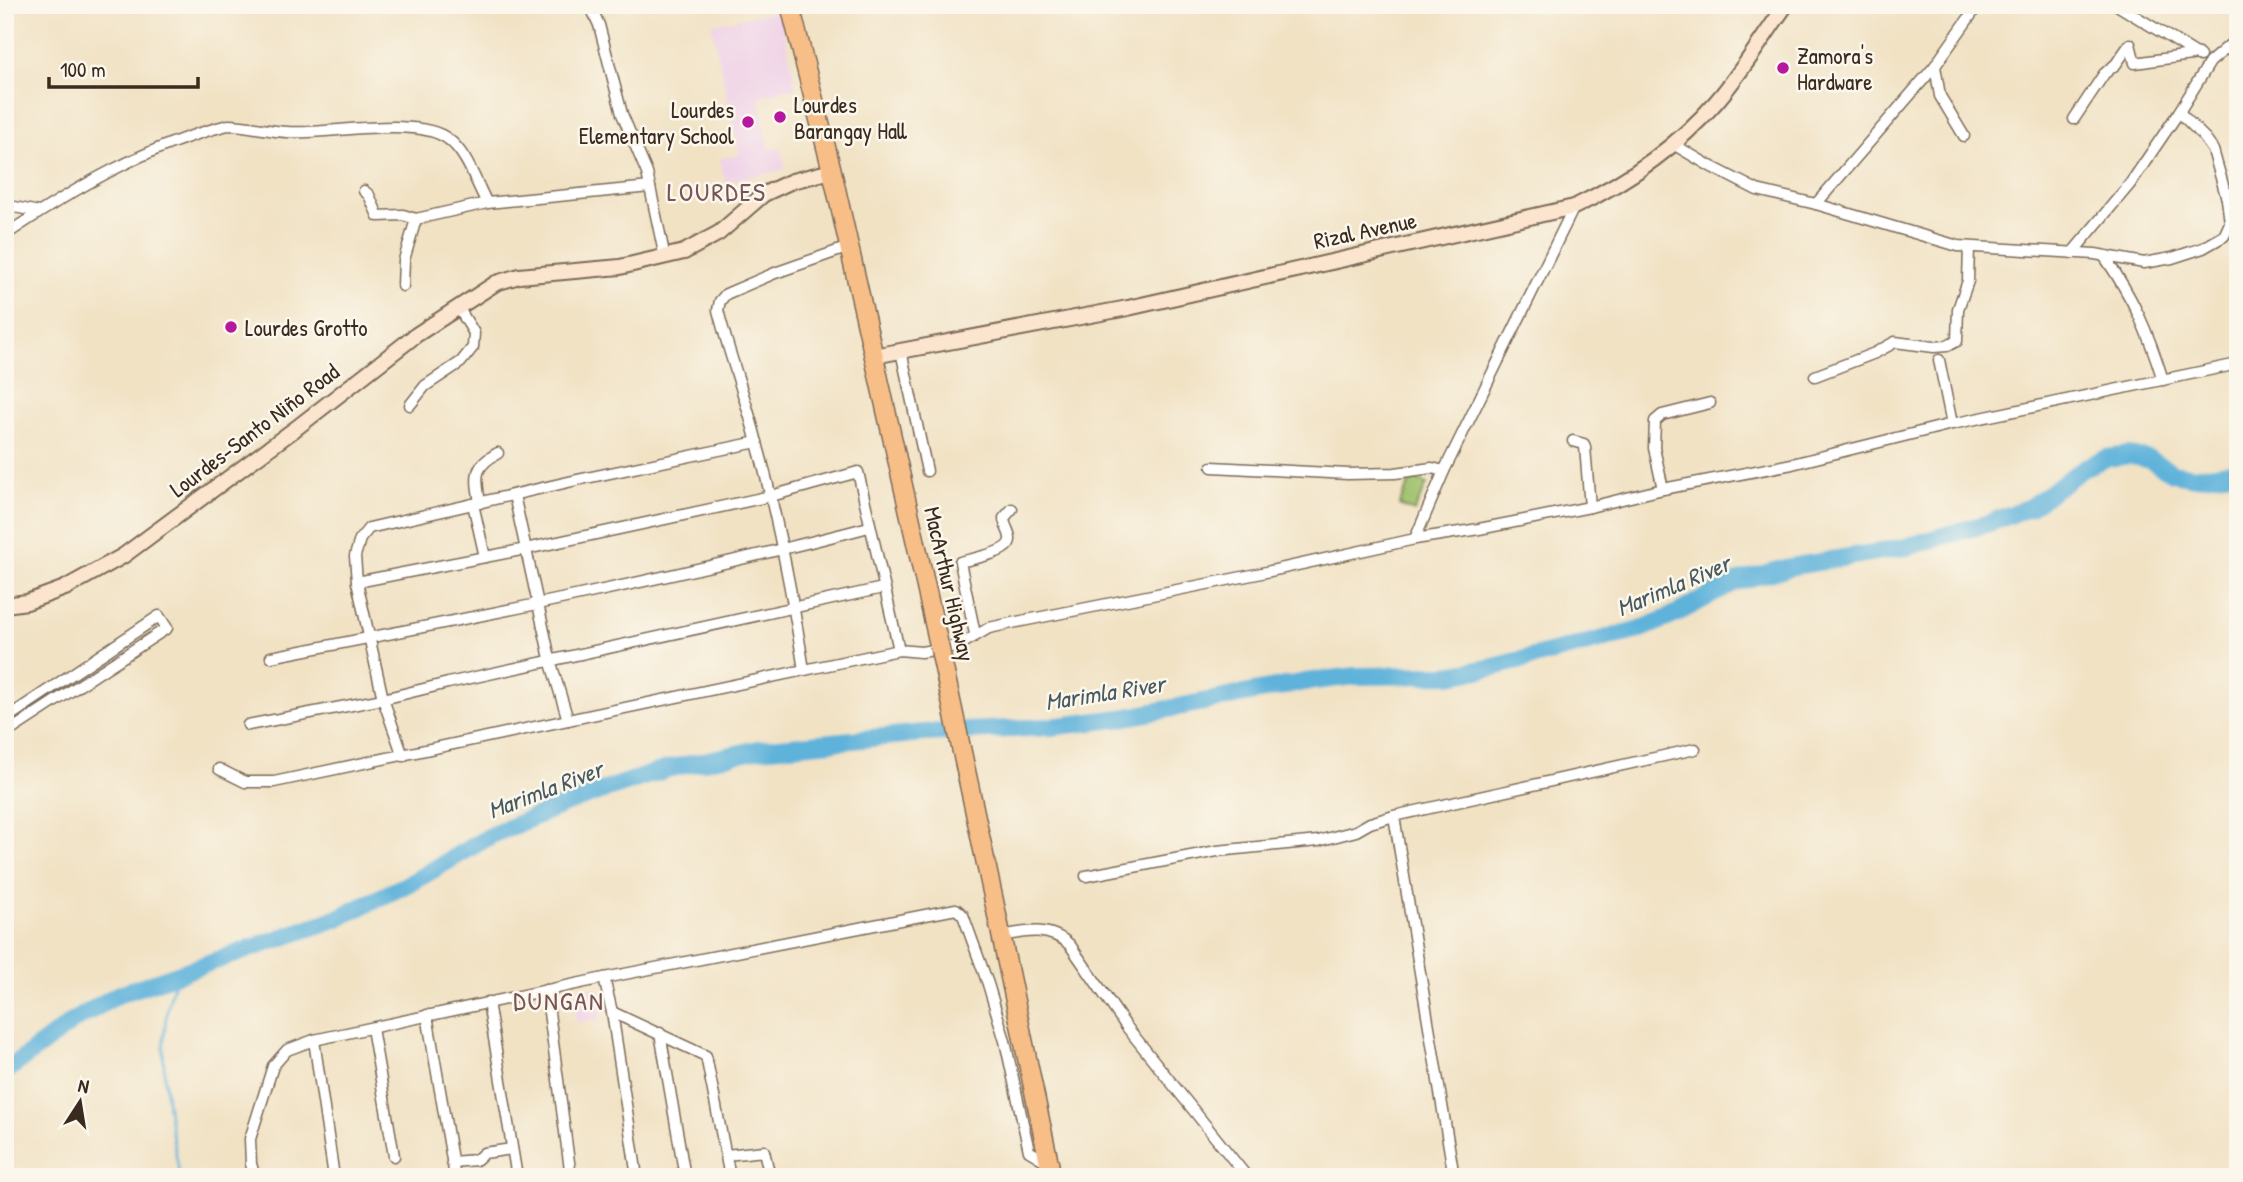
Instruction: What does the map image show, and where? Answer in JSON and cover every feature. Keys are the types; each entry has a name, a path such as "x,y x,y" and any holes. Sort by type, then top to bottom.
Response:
{"highway":[{"name":"MacArthur Highway","path":"790,5 832,171 939,645 1051,1170"}],"street":[{"path":"590,5 599,25 615,91 642,158 665,258"},
{"name":"Rizal Avenue","path":"874,356 1128,307 1574,207 1637,173 1673,144 1715,103 1786,5"},
{"path":"1816,204 1935,66 1978,5"},
{"path":"2117,5 2210,62"},
{"path":"2072,253 2130,184 2210,62 2238,38"},
{"path":"2074,119 2104,74 2116,64 2130,44 2135,63 2198,54"},
{"path":"1935,66 1940,96 1964,136"},
{"path":"1673,144 1757,190 1969,248 2072,253 2144,263 2158,262 2203,248 2228,230 2230,215 2213,150 2203,136 2179,113"},
{"path":"5,235 91,180 127,161 228,125 285,132 411,127 434,131 456,147 487,204"},
{"name":"Lourdes-Santo Niño Road","path":"5,605 27,602 65,587 123,556 407,342 485,289 509,278 620,267 665,258 703,243 734,221 764,194 779,186 832,171"},
{"path":"2227,199 2238,186"},
{"path":"364,191 369,195 378,216 403,215 416,219 487,204 650,187"},
{"path":"5,205 39,212"},
{"path":"1415,539 1444,471 1574,207"},
{"path":"403,286 404,260 416,219"},
{"path":"804,670 771,496 718,310 726,293 849,247"},
{"path":"1815,376 1875,353 1895,342 1934,347 1947,346 1957,341 1958,309 1968,281 1969,248"},
{"path":"2104,256 2143,321 2163,380"},
{"path":"410,405 425,386 470,355 474,347 474,332 458,307"},
{"path":"901,351 927,471"},
{"path":"1939,360 1952,424"},
{"path":"219,769 245,782 274,782 899,650 921,652 958,646 989,628 1415,539 1479,530 1590,507 1663,489 1792,464 1952,424 2238,364"},
{"path":"1663,489 1654,448 1655,421 1662,415 1710,402"},
{"path":"1573,441 1584,443 1586,447 1590,507"},
{"path":"403,756 383,699 358,582 355,556 360,539 369,528 757,442"},
{"path":"485,557 476,477 485,460 498,453"},
{"path":"1212,467 1348,474 1432,468 1444,471"},
{"path":"358,582 771,496 858,472 899,650"},
{"path":"514,495 551,663 568,720"},
{"path":"975,634 960,562 1000,551 1008,545 1011,539 1004,525 1004,518 1012,509"},
{"path":"271,657 539,603 782,550 869,527"},
{"path":"248,725 551,663 883,588"},
{"path":"5,719 159,616 167,628 5,734"},
{"path":"1086,876 1217,851 1318,841 1356,831 1370,823 1394,816 1695,749"},
{"path":"1394,816 1454,1177"},
{"path":"255,1177 251,1164 250,1139 273,1066 287,1050 314,1040 488,1002 959,910 988,984 1005,1041 1029,1152 1051,1170"},
{"path":"1002,936 1044,932 1062,938 1070,945 1126,1026 1247,1177"},
{"path":"604,978 612,1012 638,1177"},
{"path":"546,990 571,1177"},
{"path":"488,1002 517,1177"},
{"path":"612,1012 706,1056 730,1177"},
{"path":"427,1015 454,1177"},
{"path":"372,1028 394,1156"},
{"path":"660,1033 685,1177"},
{"path":"314,1040 334,1177"},
{"path":"452,1163 477,1160 484,1153 512,1149"},
{"path":"726,1155 764,1151 770,1177"}],"shaded area":[{"name":"Lourdes Elementary School","path":"780,11 796,87 759,96 770,150 781,148 786,169 725,182 720,159 740,154 711,24"},
{"path":"597,988 602,1018 577,1023 571,993"}],"green space":[{"path":"1412,477 1427,484 1414,512 1399,505"}],"waterway":[{"name":"Marimla River","path":"5,1072 72,1022 117,995 338,918 414,881 492,835 569,802 667,769 759,749 924,733 1051,727 1122,718 1305,682 1356,676 1448,675 1490,668 1639,630 1670,617 1735,582 1790,567 1906,547 1989,523 2030,507 2085,467 2107,458 2130,455 2150,460 2173,473 2194,477 2238,471"},
{"path":"178,974 165,1023 164,1074 180,1177"}],"place":[{"name":"Zamora's Hardware","path":"1783,68"},
{"name":"Lourdes Barangay Hall","path":"780,117"},
{"name":"Lourdes Elementary School","path":"748,122"},
{"name":"Lourdes Grotto","path":"231,327"}],"district":[{"name":"LOURDES","path":"717,191"},
{"name":"DUNGAN","path":"559,1000"}]}
